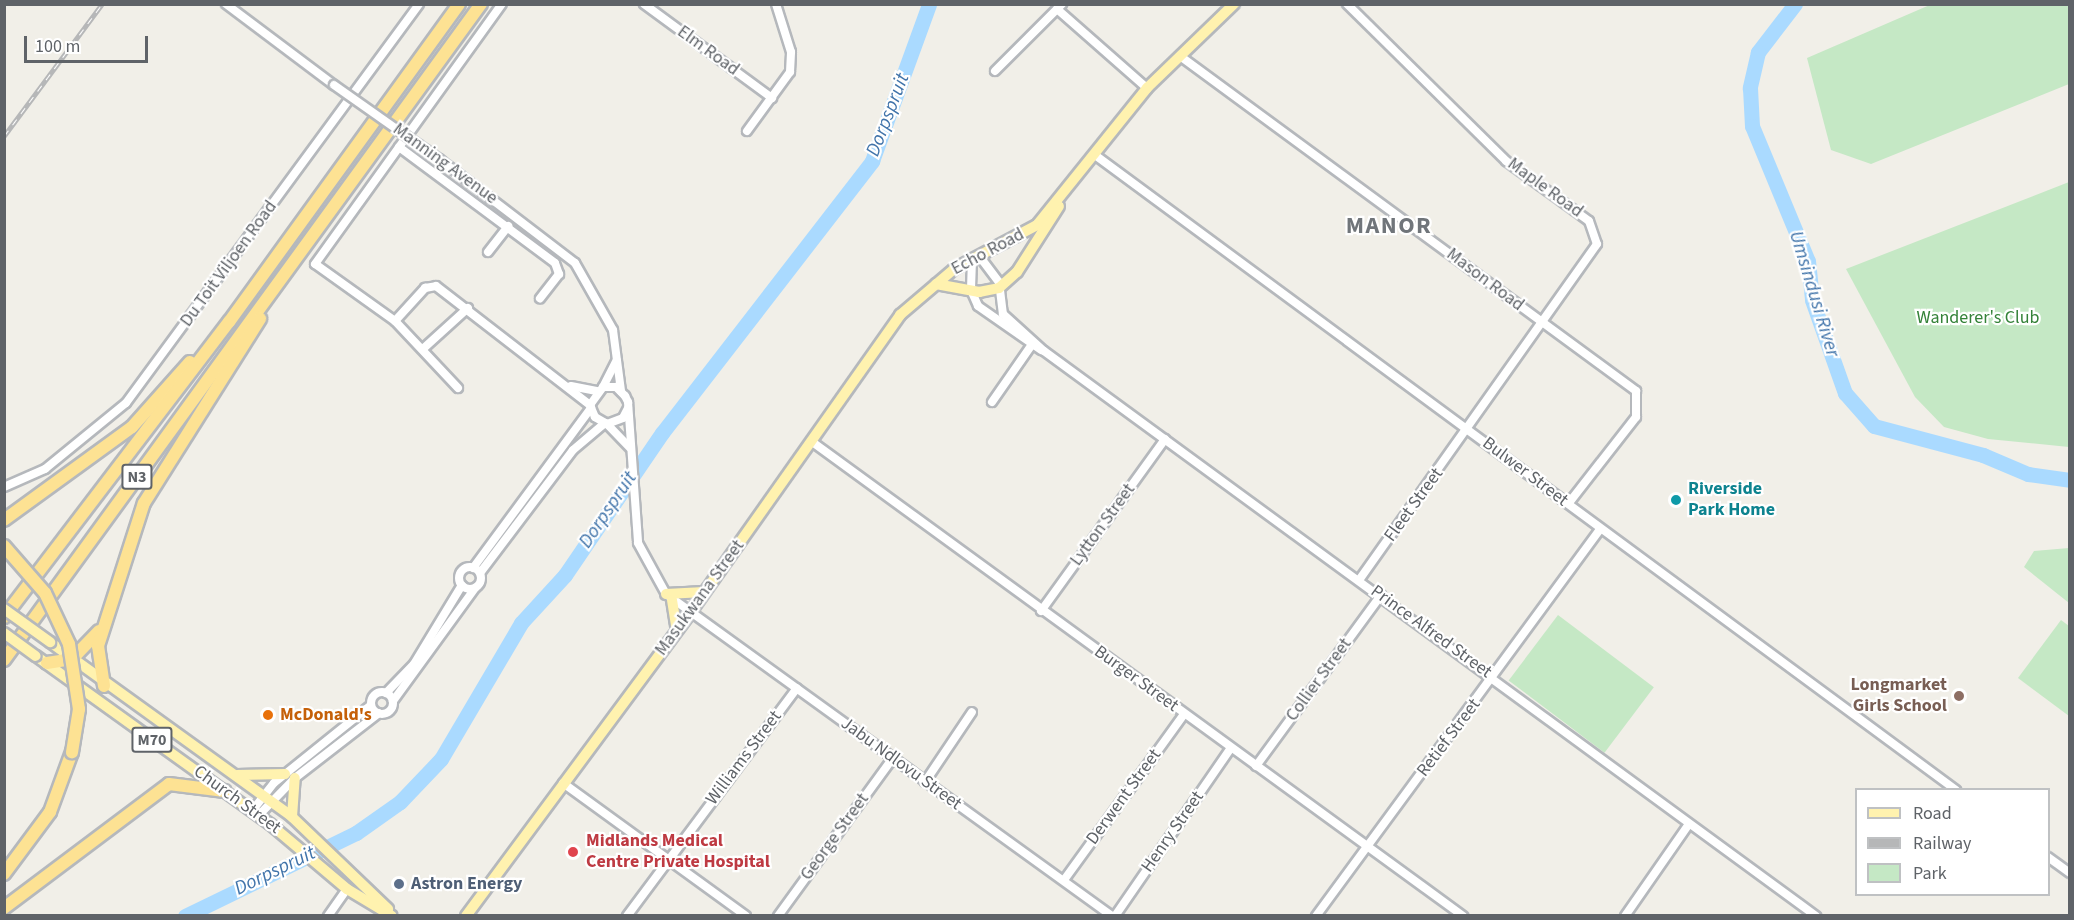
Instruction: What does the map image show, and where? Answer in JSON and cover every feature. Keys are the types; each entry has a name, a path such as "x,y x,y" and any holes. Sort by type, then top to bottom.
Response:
{"highway":[{"name":"N3","path":"4,617 229,322 459,4"},
{"name":"N3","path":"4,660 481,4"},
{"path":"104,686 97,654 144,503 252,336 270,295"},
{"path":"4,520 132,427 229,322"},
{"path":"4,546 45,593 69,644 79,709 72,752 50,812 4,873"},
{"path":"47,663 72,659 97,635 109,611"},
{"path":"4,908 169,784 225,791"}],"main road":[{"name":"Echo Road","path":"936,284 1037,225 1066,192 1147,88 1234,4"},
{"name":"Echo Road","path":"936,284 971,290 999,288 1017,272 1066,192"},
{"name":"Masukwana Street","path":"466,915 690,613 878,342 936,284"},
{"path":"677,630 669,597 704,592"},
{"name":"M70","path":"4,609 50,642 104,686"},
{"path":"4,633 47,663"},
{"name":"Church Street","path":"47,663 79,689 256,813 347,889 393,915"},
{"name":"Church Street","path":"104,686 234,774 292,817 341,861 393,915"},
{"path":"234,774 290,776 292,817"}],"street":[{"name":"Manning Avenue","path":"226,4 439,159 575,263 607,312 621,391"},
{"name":"Du Toit Viljoen Road","path":"4,487 45,469 126,403 419,4"},
{"path":"458,388 425,347 395,321 315,264 502,4"},
{"name":"Elm Road","path":"644,4 772,98"},
{"path":"747,131 772,98 791,64 776,4"},
{"name":"Maple Road","path":"1347,4 1506,161 1594,227 1595,249 1545,324 1468,430"},
{"path":"995,71 1059,7 1147,88"},
{"name":"Mason Road","path":"1180,56 1630,385 1640,401 1636,417 1568,504"},
{"path":"399,147 508,226 558,266 559,274 540,298"},
{"name":"Bulwer Street","path":"1095,155 1600,530 1955,788"},
{"path":"488,252 508,226"},
{"path":"971,290 976,259"},
{"name":"Prince Alfred Street","path":"976,259 999,288 1004,314 1033,343"},
{"path":"395,321 429,285 468,308 571,386 630,451"},
{"name":"Prince Alfred Street","path":"971,290 982,311 1033,343 1360,579 1689,824 1816,915"},
{"path":"425,347 468,308"},
{"path":"992,402 1033,343"},
{"path":"290,776 379,714 390,711 393,701 475,588 476,570 590,406 617,359"},
{"path":"571,386 621,391 628,408 633,493 643,561 669,597 690,613"},
{"path":"256,813 266,798 371,705 375,694 386,693 414,664 462,585 461,572 476,570 577,444 606,423 623,418 628,408"},
{"name":"Fleet Street","path":"1360,579 1468,430"},
{"name":"Lytton Street","path":"1041,610 1165,438"},
{"name":"Burger Street","path":"811,441 1463,915"},
{"name":"Retief Street","path":"1316,915 1494,678 1600,530"},
{"path":"462,585 475,588"},
{"name":"Collier Street","path":"1256,766 1381,595"},
{"name":"Jabu Ndlovu Street","path":"690,613 1114,915"},
{"name":"Williams Street","path":"627,915 797,688"},
{"path":"386,693 393,701"},
{"path":"371,705 379,714"},
{"path":"925,782 972,712"},
{"name":"Derwent Street","path":"1064,880 1184,714"},
{"name":"Henry Street","path":"1114,915 1231,748"},
{"name":"George Street","path":"778,915 892,759"},
{"path":"563,783 746,915"},
{"path":"1625,915 1689,824"},
{"path":"2050,858 2070,873"},
{"path":"328,915 347,889"}],"green space":[{"path":"1932,4 2069,5 2069,84 1871,164 1831,150 1807,58"},
{"name":"Wanderer's Club","path":"2069,182 2069,447 1988,439 1944,427 1915,397 1846,269"},
{"path":"2070,548 2069,603 2024,567 2034,551"},
{"path":"1558,615 1654,687 1604,753 1509,680"},
{"path":"2061,620 2069,626 2069,716 2018,678"}],"waterway":[{"name":"Dorpspruit","path":"185,916 356,833 400,802 441,759 521,623 565,575 662,433 872,161 929,4"},
{"name":"Umsindusi River","path":"1795,4 1758,52 1750,88 1752,126 1808,261 1812,300 1845,393 1874,426 1983,455 2028,474 2070,480"}],"railway":[{"path":"4,136 102,4"}],"place":[{"name":"Riverside Park Home","path":"1676,500"},
{"name":"Longmarket Girls School","path":"1959,696"},
{"name":"McDonald's","path":"268,715"},
{"name":"Midlands Medical Centre Private Hospital","path":"573,852"},
{"name":"Astron Energy","path":"399,884"}],"district":[{"name":"MANOR","path":"1389,226"}]}
